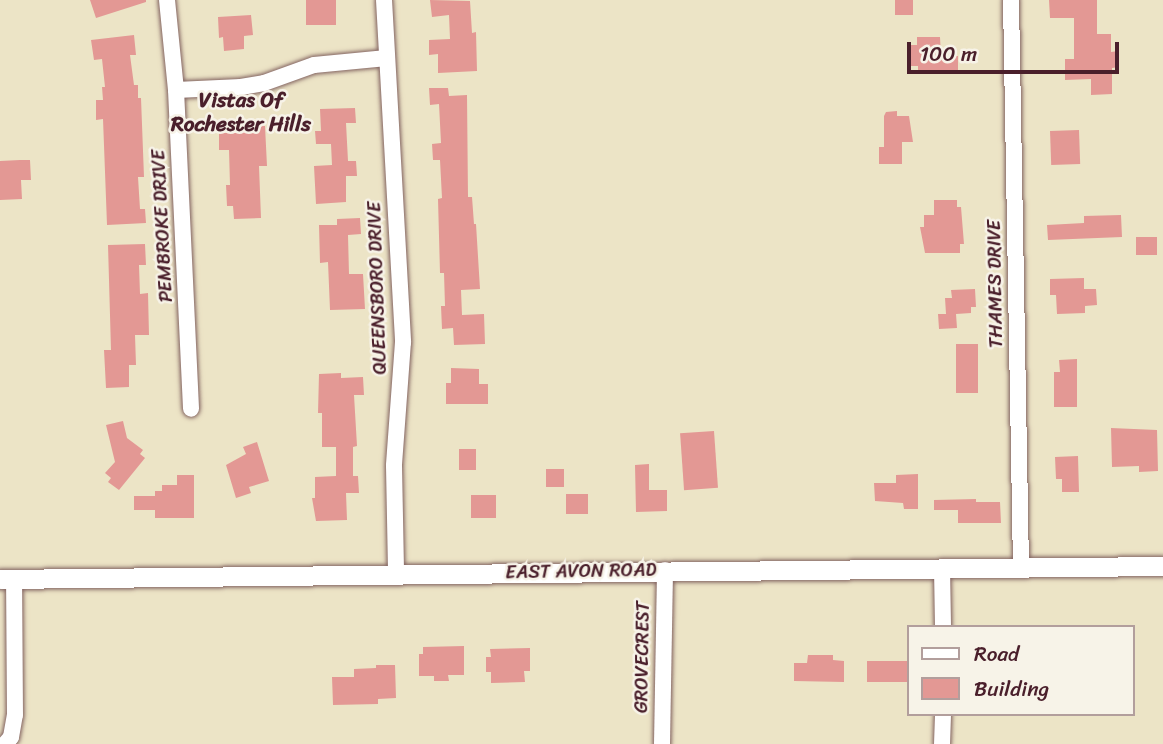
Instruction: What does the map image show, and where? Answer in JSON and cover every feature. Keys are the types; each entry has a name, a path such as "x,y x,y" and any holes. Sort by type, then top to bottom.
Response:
{"main road":[{"name":"EAST AVON ROAD","path":"7,579 1163,566"}],"street":[{"name":"PEMBROKE DRIVE","path":"167,0 172,25 176,90 191,409"},
{"name":"QUEENSBORO DRIVE","path":"384,0 403,342 394,466 396,574"},
{"name":"THAMES DRIVE","path":"1011,0 1021,567"},
{"path":"176,90 241,87 264,83 314,65 387,58"},
{"path":"942,568 943,625"},
{"name":"GROVECREST","path":"662,744 665,570"},
{"path":"5,744 11,737 15,715 7,579"},
{"path":"942,744 943,716"}],"building":[{"path":"90,0 146,0 146,2 96,18"},
{"path":"306,0 336,0 336,25 306,25"},
{"path":"430,0 470,1 472,33 476,32 477,71 438,73 438,54 429,55 429,40 450,39 449,15 432,17"},
{"path":"895,0 913,0 913,15 895,15"},
{"path":"1049,0 1097,0 1097,34 1111,34 1111,52 1118,51 1119,67 1112,68 1112,94 1091,95 1091,79 1065,80 1065,59 1074,59 1074,18 1050,18"},
{"path":"251,15 253,35 244,36 244,49 224,51 223,37 219,38 218,17"},
{"path":"134,35 136,55 130,55 134,85 138,85 138,98 141,98 144,177 138,177 140,209 145,209 146,223 107,225 103,119 96,120 96,100 103,100 102,87 105,87 102,59 94,60 91,40"},
{"path":"917,37 940,37 941,56 958,56 958,74 918,74 918,66 910,66 910,45 917,45"},
{"path":"429,88 448,88 449,96 467,95 468,197 472,197 476,224 480,289 461,290 462,315 484,314 485,344 454,345 453,328 442,329 441,306 445,306 444,273 440,273 440,160 433,160 432,144 441,143 439,104 430,105"},
{"path":"355,108 356,123 346,123 348,161 356,161 357,176 346,176 346,202 316,204 314,166 332,165 331,144 316,144 315,131 321,131 320,109"},
{"path":"897,111 897,116 909,116 913,142 902,142 902,164 879,164 879,147 884,147 884,116 886,112"},
{"path":"265,126 267,166 259,166 261,218 234,219 233,206 227,206 226,185 230,185 229,150 219,150 219,133 239,133 239,127"},
{"path":"1079,130 1080,164 1051,165 1050,131"},
{"path":"30,160 31,180 21,180 22,199 0,200 0,161"},
{"path":"934,200 957,200 957,207 961,207 964,244 960,244 960,253 925,253 920,227 924,227 924,215 934,215"},
{"path":"1121,215 1122,237 1048,240 1047,225 1084,223 1084,216"},
{"path":"360,218 361,234 348,235 349,274 363,274 365,309 330,310 328,262 320,263 319,225 337,225 337,219"},
{"path":"1136,237 1157,237 1157,255 1136,255"},
{"path":"145,244 146,265 139,265 140,294 148,293 149,335 135,335 136,365 129,365 129,387 106,388 104,350 111,350 108,245"},
{"path":"1084,278 1084,289 1096,289 1097,305 1085,306 1085,313 1057,314 1056,295 1050,295 1050,279"},
{"path":"975,289 976,307 971,307 971,313 956,314 957,328 939,329 938,314 946,314 945,298 952,298 951,290"},
{"path":"956,344 978,344 978,393 956,393"},
{"path":"1077,359 1077,407 1054,407 1054,372 1060,372 1059,360"},
{"path":"451,368 479,369 479,384 488,384 488,404 446,404 446,383 451,383"},
{"path":"341,373 341,378 363,377 364,395 354,395 357,446 353,447 353,476 358,476 359,493 346,493 347,520 316,521 312,498 315,498 315,477 336,476 336,447 322,447 322,413 318,413 319,374"},
{"path":"123,421 127,438 143,450 140,454 145,458 119,490 108,482 111,478 105,473 115,462 106,425"},
{"path":"1111,428 1157,430 1158,471 1139,472 1139,466 1112,467"},
{"path":"714,431 718,488 684,490 680,433"},
{"path":"257,442 269,481 249,487 251,493 236,498 226,465 246,454 243,447"},
{"path":"459,449 476,449 476,470 459,470"},
{"path":"1078,456 1079,492 1062,492 1062,479 1056,479 1055,457"},
{"path":"649,464 649,490 667,490 667,511 636,512 635,465"},
{"path":"546,469 564,469 564,487 546,487"},
{"path":"918,474 918,509 904,509 903,503 875,501 874,483 896,483 896,475"},
{"path":"177,475 194,475 194,518 155,518 155,510 134,510 134,496 155,496 155,491 162,491 162,485 177,485"},
{"path":"566,494 588,494 588,514 566,514"},
{"path":"471,495 496,495 496,518 471,518"},
{"path":"976,499 976,502 1000,502 1001,523 958,523 958,510 934,510 934,500"},
{"path":"464,646 464,675 448,675 449,681 434,681 434,676 419,676 419,654 423,654 423,647"},
{"path":"530,648 530,671 524,671 525,682 491,683 491,672 486,672 486,657 491,657 490,649"},
{"path":"808,655 833,655 833,660 844,661 844,682 794,681 794,663 807,663"},
{"path":"867,661 908,661 908,682 867,682"},
{"path":"376,665 395,665 396,698 378,699 378,704 333,705 332,677 354,677 354,669 376,668"}],"district":[{"name":"Vistas Of Rochester Hills","path":"241,112"}]}
